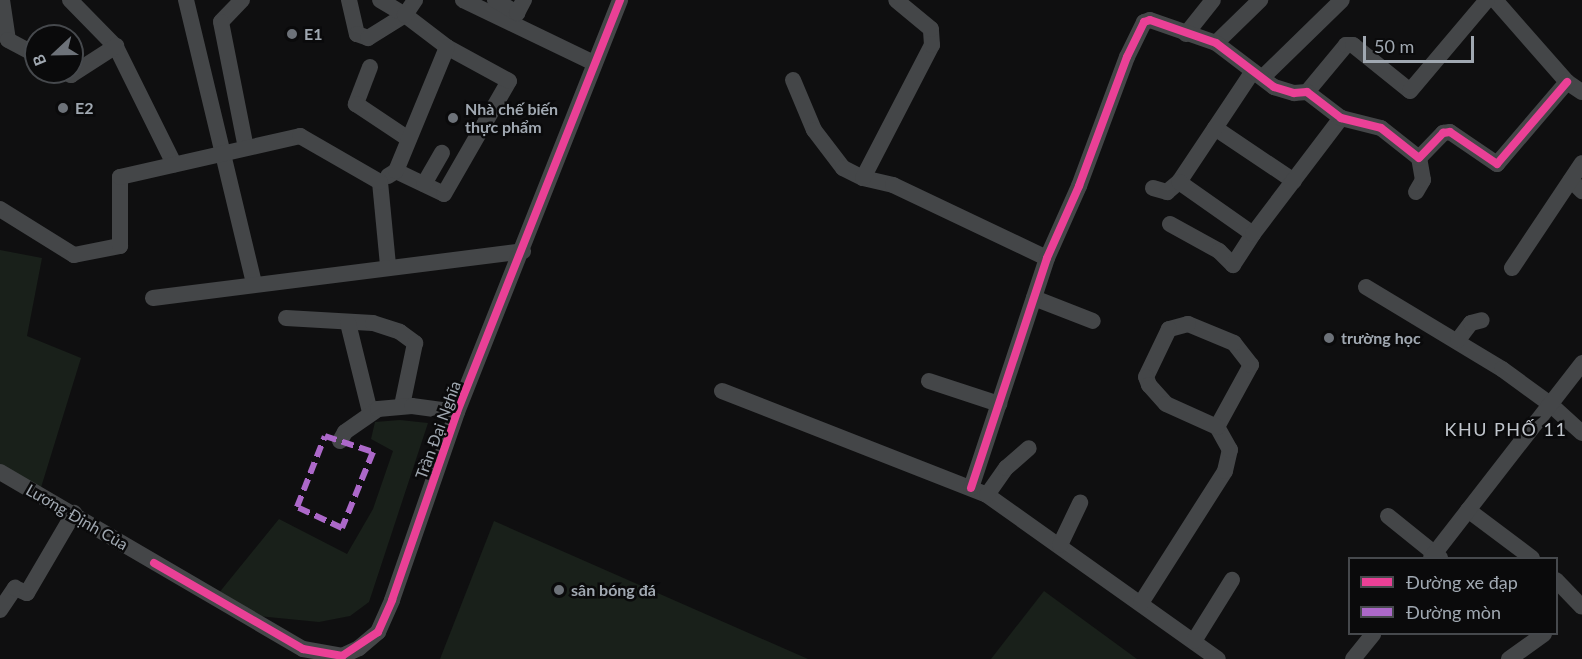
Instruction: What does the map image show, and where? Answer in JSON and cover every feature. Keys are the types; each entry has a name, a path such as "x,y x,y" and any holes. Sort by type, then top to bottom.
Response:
{"street":[{"path":"2,0 8,40 24,49"},
{"path":"70,0 116,46 174,165"},
{"path":"186,0 225,153 254,283"},
{"path":"242,0 221,22 246,148"},
{"path":"349,0 357,34 368,38 405,15 415,0"},
{"path":"380,0 405,15 447,47 509,81 444,194 396,171"},
{"path":"463,0 594,63"},
{"path":"495,0 518,13 524,0"},
{"name":"Trần Đại Nghĩa","path":"154,562 303,649 333,656 359,648 378,632 392,600 457,412 523,251 620,0"},
{"path":"863,178 932,45 931,28 896,0"},
{"path":"1186,34 1213,0"},
{"path":"1216,44 1260,0"},
{"path":"1153,188 1167,192 1179,182 1215,128 1258,74 1342,0"},
{"path":"1307,92 1346,45 1353,45 1410,91 1487,0"},
{"path":"1494,0 1567,81 1582,92"},
{"path":"971,488 1047,258 1078,186 1127,57 1144,22 1150,20 1216,44 1274,87 1294,93 1307,92 1341,118 1381,128 1419,158 1423,180 1416,192"},
{"path":"84,67 116,46"},
{"path":"380,182 396,171 407,138 447,47"},
{"path":"370,67 356,104 407,138"},
{"path":"793,80 814,130 843,168 863,178 893,185 1047,258"},
{"path":"1419,158 1443,133 1450,132 1497,164 1567,81"},
{"path":"1176,227 1219,251 1233,265 1253,234 1341,118"},
{"path":"1215,128 1294,181"},
{"path":"0,209 74,255 120,246 120,177 300,136 380,182"},
{"path":"424,184 441,153"},
{"path":"1512,268 1576,185 1582,163"},
{"path":"380,182 388,265"},
{"path":"1179,182 1253,234"},
{"path":"153,298 388,265 523,251"},
{"path":"1366,286 1458,340 1550,404 1582,433"},
{"path":"1034,298 1093,321"},
{"path":"286,318 373,323 400,332 415,344 402,406"},
{"path":"1458,340 1471,323 1482,320"},
{"path":"348,323 370,412"},
{"path":"1141,603 1225,471 1230,450 1217,427 1166,404 1149,385 1146,377 1169,329 1188,324 1234,344 1251,365 1217,427"},
{"path":"1388,516 1435,557 1468,510 1582,363"},
{"path":"929,381 999,404"},
{"path":"722,392 987,495 1060,544 1218,659"},
{"path":"340,441 345,432 370,412 402,406 457,412"},
{"path":"987,495 1006,468 1029,448"},
{"name":"Lương Định Của","path":"0,472 74,513 154,562"},
{"path":"1060,544 1080,502"},
{"path":"1468,510 1531,557"},
{"path":"0,610 15,588 26,594 29,591 74,513"},
{"path":"1194,641 1232,580"},
{"path":"1559,588 1582,606"},
{"path":"1360,656 1372,635"},
{"path":"1517,647 1540,635"}],"shaded area":[{"path":"0,250 42,258 27,336 81,358 39,494 0,472"},
{"path":"400,420 428,423 369,602 350,616 319,622 258,616 218,594 279,519 347,554 373,509 393,451 371,439 375,422"},
{"name":"sân bóng đá","path":"494,521 808,659 440,659"},
{"path":"1044,591 1137,659 991,659"}],"marked path":[{"path":"325,436 373,452 342,528 297,507 325,436"}],"cycle path":[{"path":"154,563 303,649 342,656 378,632 392,600 457,412 620,0"},
{"path":"971,488 1047,258 1079,186 1127,57 1144,22 1150,20 1216,43 1274,87 1294,93 1307,92 1341,118 1381,128 1419,158 1443,133 1450,132 1497,164 1567,82"}],"place":[{"name":"E1","path":"292,34"},
{"name":"E2","path":"63,108"},
{"name":"Nhà chế biến thực phẩm","path":"453,118"},
{"name":"trường học","path":"1329,338"},
{"name":"sân bóng đá","path":"559,590"}],"district":[{"name":"KHU PHỐ 11","path":"1506,429"}]}
